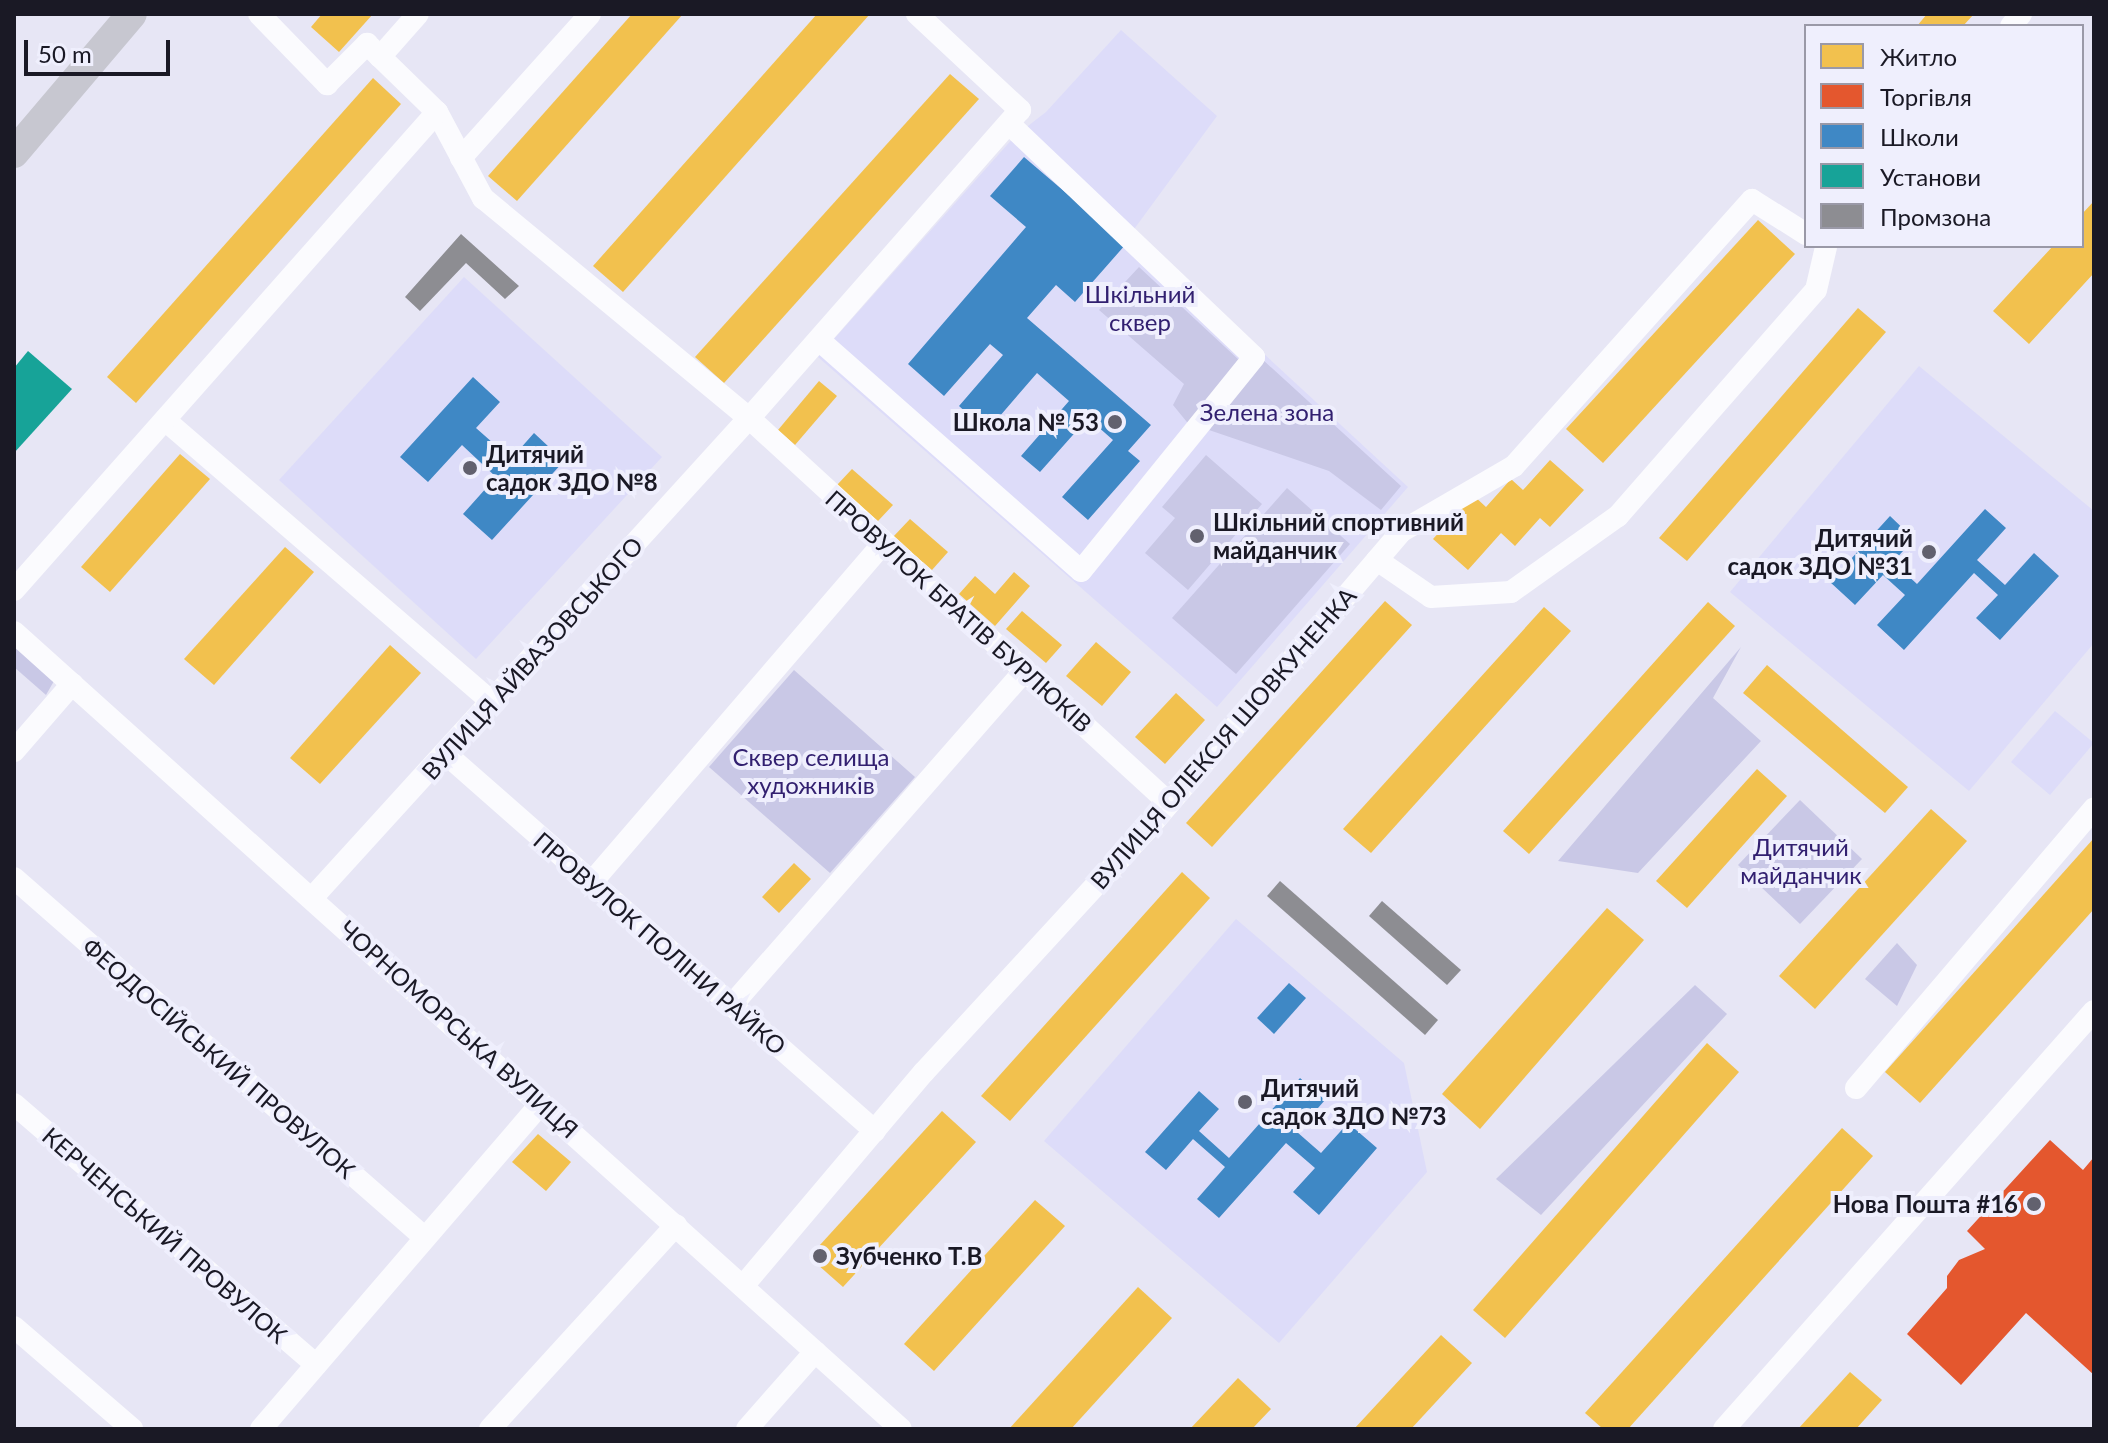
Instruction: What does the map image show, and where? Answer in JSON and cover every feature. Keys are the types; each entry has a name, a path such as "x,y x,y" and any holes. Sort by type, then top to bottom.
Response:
{"main road":[{"path":"14,153 132,14"}],"street":[{"path":"259,14 327,84 367,44 437,112 483,198 749,418"},
{"path":"380,57 418,14"},
{"path":"461,158 590,14"},
{"path":"819,340 1081,571 1254,357 1014,117 917,14"},
{"path":"14,590 437,112"},
{"name":"ВУЛИЦЯ АЙВАЗОВСЬКОГО","path":"313,897 749,418 1014,117"},
{"name":"ВУЛИЦЯ ОЛЕКСІЯ ШОВКУНЕНКА","path":"743,1286 875,1131 1169,803 1402,531 1514,466 1752,200 1804,233"},
{"path":"1377,560 1431,597 1511,592 1618,516 1816,290 1826,248"},
{"name":"ПРОВУЛОК БРАТІВ БУРЛЮКІВ","path":"749,418 1169,803"},
{"path":"165,420 492,702"},
{"path":"591,883 883,543"},
{"name":"ЧОРНОМОРСЬКА ВУЛИЦЯ","path":"14,632 313,897 901,1429"},
{"path":"731,1006 1025,670"},
{"path":"14,751 72,684"},
{"name":"ПРОВУЛОК ПОЛІНИ РАЙКО","path":"446,754 875,1131"},
{"path":"1856,1088 2094,808"},
{"name":"ФЕОДОСІЙСЬКИЙ ПРОВУЛОК","path":"14,878 424,1237"},
{"path":"1724,1429 2094,1011"},
{"path":"261,1429 541,1103"},
{"name":"КЕРЧЕНСЬКИЙ ПРОВУЛОК","path":"14,1104 316,1365"},
{"path":"490,1429 676,1225"},
{"path":"14,1327 132,1429"},
{"path":"747,1429 815,1352"}],"shaded area":[{"name":"Школа № 53","path":"1121,30 1217,116 1132,232 1408,487 1217,707 818,357 1015,136 1046,112"},
{"name":"Дитячий садок ЗДО №8","path":"464,277 662,457 476,659 279,480"},
{"name":"Дитячий садок ЗДО №31","path":"1919,366 2094,511 2094,643 1969,791 1730,592"},
{"path":"2055,711 2094,743 2050,795 2011,762"},
{"name":"Дитячий садок ЗДО №73","path":"1236,919 1404,1063 1427,1172 1279,1343 1044,1141"}],"green space":[{"name":"Шкільний сквер","path":"1139,267 1239,360 1191,427 1173,405 1184,384 1099,310"},
{"name":"Зелена зона","path":"1262,359 1401,486 1381,510 1329,471 1209,430"},
{"name":"Шкільний спортивний майданчик","path":"1206,455 1262,504 1188,590 1145,553 1175,518 1162,507"},
{"path":"1287,488 1350,544 1236,674 1172,618"},
{"path":"14,646 54,681 46,695 14,667"},
{"path":"1741,647 1713,698 1761,741 1638,873 1558,861"},
{"name":"Сквер селища художників","path":"794,670 915,777 830,873 709,767"},
{"name":"Дитячий майданчик","path":"1800,800 1862,859 1800,924 1738,865"},
{"path":"1897,943 1917,965 1897,1006 1865,979"},
{"path":"1695,985 1727,1014 1541,1215 1496,1179"}],"building: Житло":[{"path":"322,14 373,14 339,52 311,27"},
{"path":"632,14 683,14 517,201 488,176"},
{"path":"817,14 870,14 623,292 593,266"},
{"path":"1927,14 1974,14 1965,24 1919,24"},
{"path":"950,74 979,99 724,383 695,357"},
{"path":"373,78 401,104 136,403 107,377"},
{"path":"2094,201 2094,273 2029,344 1993,311 2051,248 2084,248 2084,212"},
{"path":"1758,220 1795,254 1603,463 1566,429"},
{"path":"1858,308 1886,332 1687,561 1659,538"},
{"path":"819,381 837,396 795,445 778,430"},
{"path":"180,454 210,479 110,592 81,567"},
{"path":"1550,460 1584,490 1550,527 1540,518 1515,546 1501,533 1468,570 1433,539 1473,495 1486,507 1511,479 1523,490"},
{"path":"852,469 893,505 878,521 837,485"},
{"path":"910,519 948,552 932,570 893,537"},
{"path":"285,547 314,572 214,685 184,659"},
{"path":"1014,572 1030,586 995,626 959,594 975,576 995,594"},
{"path":"1385,601 1412,625 1212,847 1186,823"},
{"path":"1708,602 1735,626 1529,854 1503,831"},
{"path":"1544,607 1571,631 1371,853 1343,829"},
{"path":"1022,611 1062,645 1046,663 1006,629"},
{"path":"1096,642 1131,672 1102,706 1066,676"},
{"path":"390,645 421,673 320,784 290,758"},
{"path":"1767,665 1908,787 1885,813 1743,693"},
{"path":"1176,693 1205,720 1165,764 1135,737"},
{"path":"1757,769 1787,796 1687,908 1656,881"},
{"path":"1931,809 1967,841 1815,1009 1779,976"},
{"path":"2094,838 2094,909 1920,1103 1885,1072"},
{"path":"794,863 811,879 779,913 762,897"},
{"path":"1182,872 1210,898 1010,1121 981,1096"},
{"path":"1607,908 1644,940 1480,1129 1442,1094"},
{"path":"1707,1043 1739,1072 1505,1338 1473,1310"},
{"path":"942,1111 976,1142 843,1287 809,1257"},
{"path":"1842,1128 1873,1156 1628,1429 1603,1429 1585,1413"},
{"path":"538,1134 571,1162 546,1191 512,1162"},
{"path":"1035,1200 1065,1226 934,1371 904,1344"},
{"path":"1138,1287 1172,1318 1071,1429 1009,1429"},
{"path":"1441,1335 1472,1363 1411,1429 1354,1429"},
{"path":"1850,1372 1882,1400 1856,1429 1798,1429"},
{"path":"1238,1378 1271,1409 1252,1429 1190,1429"}],"building: Торгівля":[{"path":"2050,1140 2083,1170 2094,1157 2094,1375 2026,1313 1961,1385 1907,1334 1947,1288 1947,1276 1959,1260 1985,1249 1967,1231"}],"building: Школи":[{"path":"1024,157 1126,244 1075,302 1056,285 1027,318 1151,425 1128,451 1140,461 1088,520 1062,497 1113,440 1088,418 1040,472 1021,456 1069,401 1037,373 987,431 959,406 1003,355 990,344 944,396 908,364 1026,227 990,196"},
{"path":"473,377 500,402 476,428 511,459 534,433 564,461 492,540 463,514 496,477 462,445 428,482 400,457"},
{"path":"1985,509 2006,528 1977,560 2005,585 2034,553 2059,576 2000,640 1976,618 1998,595 1974,573 1904,650 1877,625 1905,595 1883,575 1855,605 1830,582 1890,516 1914,539 1893,562 1917,584"},
{"path":"1289,983 1306,998 1274,1034 1257,1018"},
{"path":"1300,1078 1325,1100 1297,1132 1321,1153 1348,1123 1377,1148 1319,1215 1293,1192 1315,1168 1286,1143 1219,1218 1197,1199 1225,1167 1193,1139 1166,1170 1145,1152 1199,1091 1219,1109 1199,1131 1229,1158"}],"building: Установи":[{"path":"28,351 72,389 14,453 14,368"}],"building: Промзона":[{"path":"461,234 519,286 505,299 466,263 420,311 405,297"},
{"path":"1280,881 1438,1020 1425,1035 1267,896"},
{"path":"1382,901 1461,970 1447,985 1369,916"}],"place":[{"name":"Школа № 53","path":"1115,422"},
{"name":"Дитячий садок ЗДО №8","path":"470,468"},
{"name":"Шкільний спортивний майданчик","path":"1197,536"},
{"name":"Дитячий садок ЗДО №31","path":"1929,552"},
{"name":"Дитячий садок ЗДО №73","path":"1245,1102"},
{"name":"Нова Пошта #16","path":"2034,1204"},
{"name":"Зубченко Т.В","path":"820,1256"}]}
